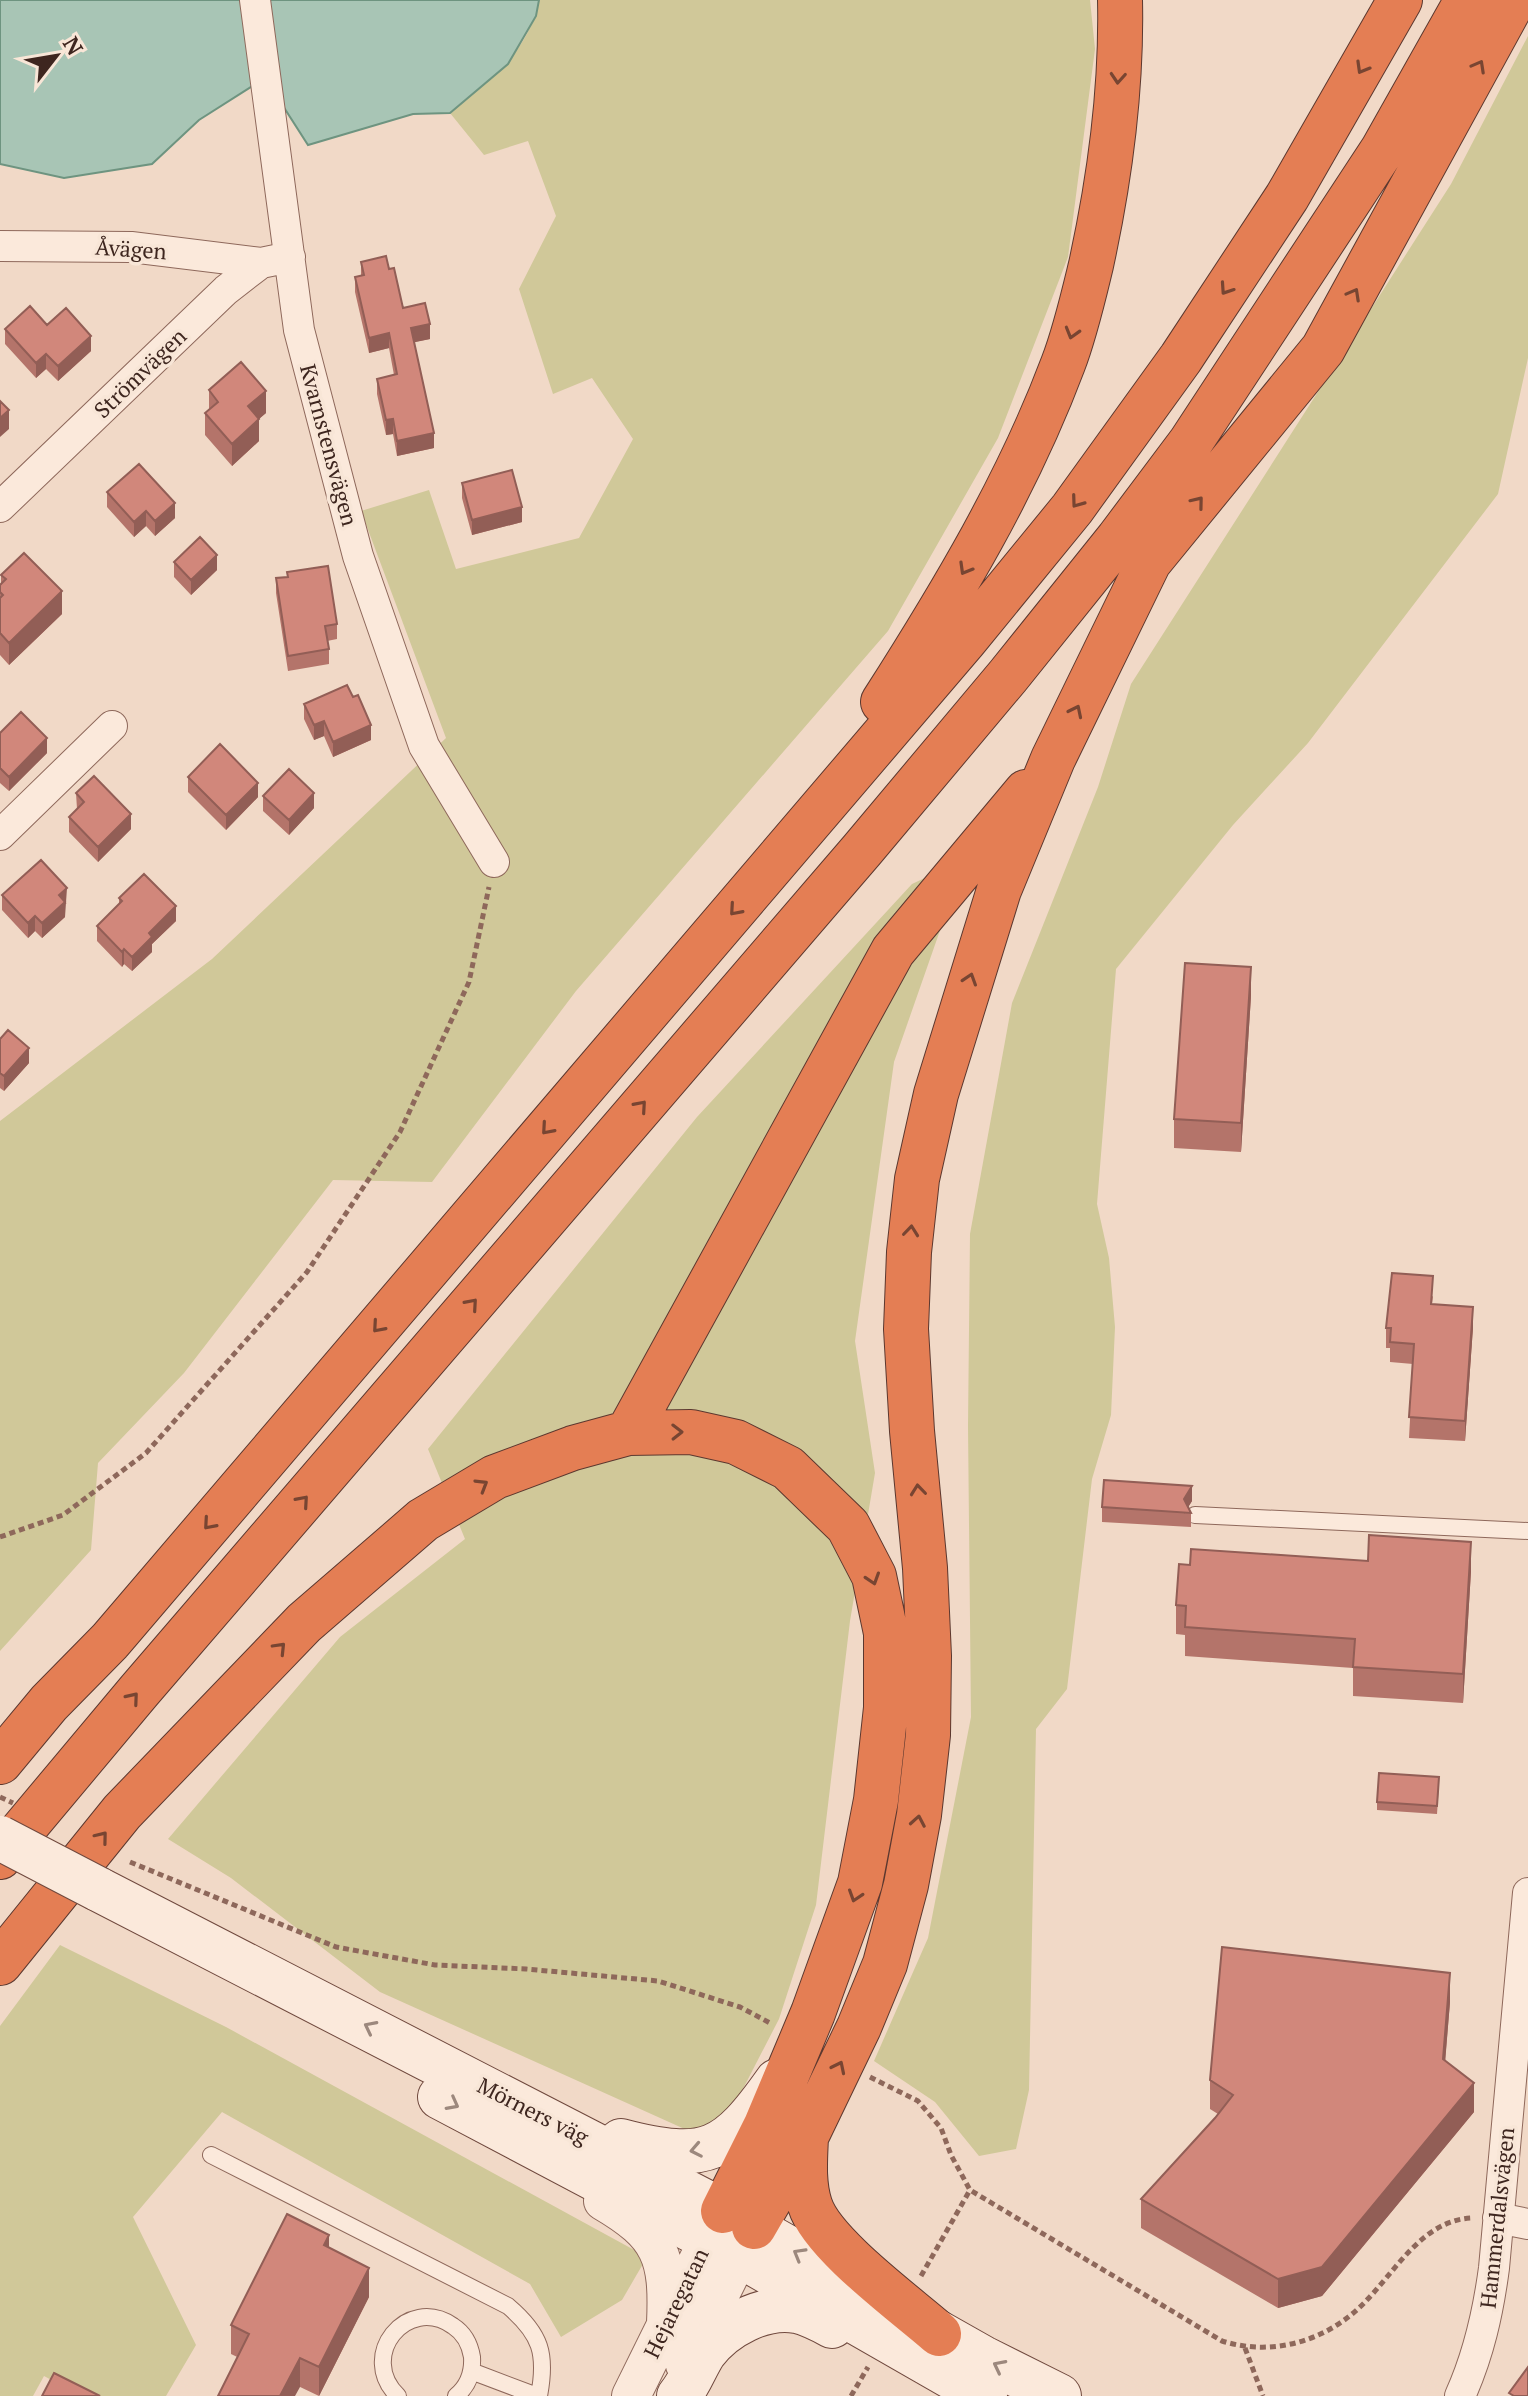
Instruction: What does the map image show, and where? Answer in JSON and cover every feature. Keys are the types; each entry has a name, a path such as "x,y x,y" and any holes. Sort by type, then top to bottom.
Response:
{"highway":[{"path":"781,856 873,718 969,561 1034,434 1064,363 1084,293 1106,193 1115,130 1121,40 1120,0"},
{"path":"0,1762 49,1703 110,1641 781,856 965,640 1081,496 1181,358 1287,197 1400,0"},
{"path":"0,1857 1008,676 1118,539 1190,443 1383,149 1467,0"},
{"path":"731,2233 806,2137 859,2027 885,1964 906,1885 919,1815 928,1735 929,1656 906,1329 909,1252 917,1179 944,1065 994,905 1053,759 1149,562 1323,349 1514,0"},
{"path":"628,1433 893,951 1053,759"},
{"path":"0,1963 122,1812 304,1623 423,1520 495,1477 573,1448 628,1433 691,1432 736,1442 788,1468 848,1526 874,1576 886,1633 886,1708 876,1800 860,1883 813,2013 786,2046 766,2125 731,2233"},
{"path":"0,1728 110,1641"},
{"path":"806,2137 805,2184 810,2207 908,2349"}],"main road":[{"name":"Mörners väg","path":"0,1838 102,1886 555,2140 731,2233 985,2396"},
{"name":"Mörners väg","path":"0,1864 102,1886"},
{"path":"555,2140 694,2152 731,2137 745,2123 786,2046"},
{"path":"679,2396 704,2354 725,2332 747,2319 778,2311 810,2315 894,2360 908,2349"},
{"name":"Mörners väg","path":"908,2349 1059,2396"}],"street":[{"name":"Kvarnstensvägen","path":"255,0 267,83 276,260 299,330 358,556 424,746 494,862"},
{"name":"Åvägen","path":"0,246 131,247 276,260"},
{"name":"Strömvägen","path":"0,507 226,290 276,260"},
{"path":"0,835 112,726"},
{"name":"Hammerdalsvägen","path":"1460,2396 1473,2368 1487,2321 1528,1893"},
{"path":"555,2140 552,2173 627,2216 650,2237 658,2251 668,2287 666,2323"},
{"path":"1498,2218 1528,2224"},
{"name":"Hejaregatan","path":"631,2396 666,2323 731,2233"},
{"name":"Hejaregatan","path":"670,2396 731,2233"}],"lane":[{"path":"1195,1515 1528,1531"},
{"path":"211,2155 508,2306 526,2322 543,2357 538,2396 471,2371"},
{"path":"398,2396 387,2382 384,2351 394,2332 411,2320 433,2317 460,2332 471,2350 468,2382 456,2396"}],"path":[{"path":"0,1537 63,1515 146,1453 307,1272 400,1132 463,996 469,982 494,862"},
{"path":"102,1886 336,1947 435,1965 526,1969 658,1981 740,2007 786,2046"},
{"path":"863,2073 918,2101 941,2128 970,2190 1222,2341 1245,2348 1306,2341 1329,2330 1363,2305 1428,2234 1458,2218 1498,2218"},
{"path":"918,2280 970,2190"},
{"path":"1245,2348 1263,2396"},
{"path":"851,2396 908,2349"}],"shaded area":[{"path":"0,0 539,0 536,16 508,64 450,113 413,114 308,145 265,78 199,120 152,164 64,178 0,164"},
{"path":"539,0 1090,0 1095,49 1068,257 998,438 888,631 576,991 432,1182 333,1180 184,1373 98,1463 91,1550 0,1651 0,1121 212,959 446,738 361,511 429,490 456,569 579,538 633,439 592,378 553,394 519,289 556,216 528,141 484,155 450,113 492,77 516,51 534,19"},
{"path":"1528,36 1528,358 1498,494 1308,743 1233,825 1116,969 1097,1204 1109,1258 1115,1327 1111,1415 1092,1479 1067,1689 1036,1729 1029,2090 1016,2149 979,2156 935,2102 874,2061 928,1938 971,1717 970,1234 1012,1003 1098,787 1131,684 1451,184"},
{"path":"965,859 894,1062 855,1341 875,1473 850,1621 816,1905 779,2019 728,2118 689,2131 380,1992 231,1878 168,1839 340,1637 465,1539 428,1449 697,1117 912,884"},
{"path":"60,1945 226,2027 647,2257 622,2300 561,2337 530,2284 222,2112 133,2217 196,2345 166,2396 81,2396 44,2376 33,2396 0,2396 0,2026"}],"building":[{"path":"386,256 389,269 394,268 403,308 425,303 430,324 411,328 434,433 397,441 393,419 386,420 377,379 397,374 389,333 369,338 355,277 364,275 361,262"},
{"path":"30,306 47,325 66,308 91,336 58,366 46,354 36,363 5,329"},
{"path":"241,362 266,391 248,406 259,419 232,444 205,413 218,402 209,390"},
{"path":"0,401 9,410 0,418"},
{"path":"139,464 175,503 155,521 146,511 134,522 107,492"},
{"path":"512,470 522,507 472,520 462,483"},
{"path":"200,537 217,555 191,580 174,562"},
{"path":"24,553 62,591 9,643 0,633 0,598 3,595 0,585 6,579 1,575"},
{"path":"328,566 337,624 325,626 329,649 288,656 276,578 288,577 287,572"},
{"path":"347,685 353,697 358,695 371,725 333,742 324,721 314,725 304,704"},
{"path":"21,712 47,738 9,777 0,768 0,733"},
{"path":"220,744 258,783 226,815 188,777"},
{"path":"289,769 314,793 289,820 263,796"},
{"path":"94,776 131,814 98,847 69,817 84,802 76,793"},
{"path":"41,860 67,888 59,895 65,902 42,923 35,916 28,923 2,895"},
{"path":"144,874 176,906 149,933 152,937 132,957 124,949 122,952 97,926 122,901 119,898"},
{"path":"1185,963 1251,967 1241,1123 1174,1119"},
{"path":"8,1030 29,1048 4,1076 0,1073 0,1039"},
{"path":"1392,1273 1433,1276 1431,1304 1473,1307 1465,1421 1409,1417 1414,1344 1390,1342 1391,1328 1386,1328"},
{"path":"1104,1480 1192,1486 1184,1499 1191,1513 1102,1507"},
{"path":"1369,1535 1471,1542 1463,1674 1353,1667 1355,1639 1185,1627 1186,1606 1176,1605 1179,1564 1190,1565 1191,1549 1368,1561"},
{"path":"1379,1773 1439,1777 1437,1806 1377,1802"},
{"path":"1222,1947 1450,1973 1443,2059 1474,2083 1322,2267 1278,2279 1141,2199 1233,2095 1210,2080"},
{"path":"287,2214 329,2235 324,2245 369,2268 319,2367 300,2358 280,2396 218,2396 249,2334 231,2325"},
{"path":"1528,2367 1528,2396 1509,2393"},
{"path":"54,2373 100,2396 42,2396"}]}
